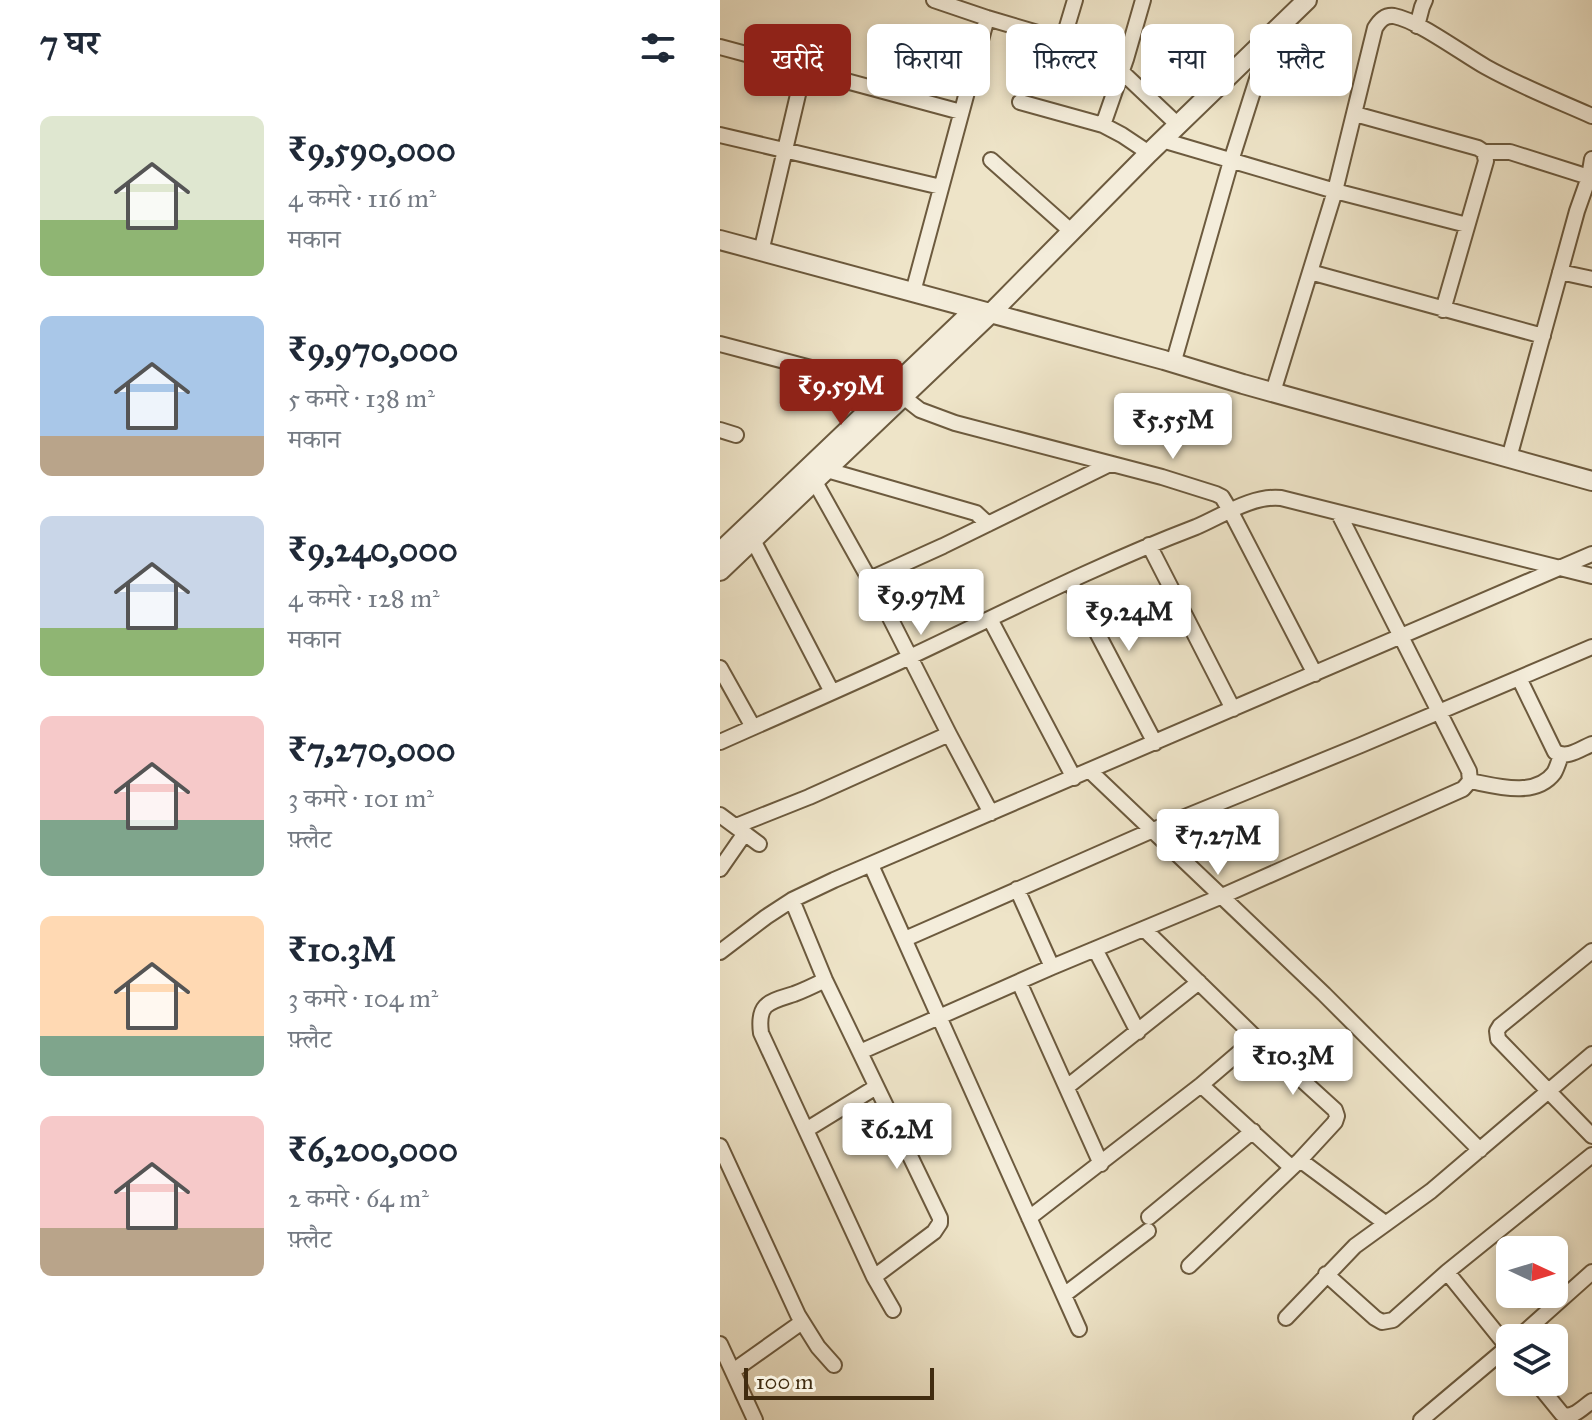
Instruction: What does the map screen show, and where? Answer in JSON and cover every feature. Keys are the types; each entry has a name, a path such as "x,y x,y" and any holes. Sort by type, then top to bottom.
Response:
{"street":[{"path":"934,0 1008,24"},
{"path":"1068,24 1075,0"},
{"path":"1125,63 1143,0"},
{"path":"1282,24 1307,0"},
{"path":"1417,26 1425,0"},
{"path":"1273,392 1335,191 1375,28 1383,17 1391,16 1417,26 1496,72 1592,116"},
{"path":"913,292 987,18"},
{"path":"720,47 744,53"},
{"path":"720,552 1072,232 1155,146 1250,55"},
{"path":"1125,67 1178,125"},
{"path":"851,82 961,112"},
{"path":"761,252 798,96"},
{"path":"1103,125 1113,96"},
{"path":"1173,364 1252,96"},
{"path":"1020,102 1103,125 1155,146 1231,161 1467,225"},
{"path":"1355,114 1484,152 1510,152 1590,177"},
{"path":"720,135 941,187"},
{"path":"1443,310 1486,161 1484,152"},
{"path":"1509,458 1560,272 1590,177 1592,159"},
{"path":"991,160 1072,232"},
{"path":"720,242 983,311 1592,481"},
{"path":"1310,272 1543,336"},
{"path":"1560,272 1592,279"},
{"path":"720,344 823,372 892,395 955,423 1162,477 1222,497 1315,674"},
{"path":"720,571 821,476 892,395"},
{"path":"720,430 736,435"},
{"path":"870,579 1110,464"},
{"path":"821,476 976,513 988,524"},
{"path":"821,476 870,579 991,813"},
{"path":"720,742 1149,545 1271,497 1592,576"},
{"path":"860,1052 1463,789 1470,781 1469,771 1339,514"},
{"path":"753,540 832,692"},
{"path":"1149,545 1233,709"},
{"path":"720,952 792,900 1592,554"},
{"path":"1070,581 1155,743"},
{"path":"990,619 1074,778"},
{"path":"905,939 1153,830 1592,647"},
{"path":"720,668 753,727"},
{"path":"1519,678 1555,752 1569,754 1592,744"},
{"path":"720,869 740,829 949,734"},
{"path":"1470,781 1511,788 1530,787 1544,782 1555,772 1561,755"},
{"path":"1090,771 1324,994 1480,1150"},
{"path":"720,815 759,844"},
{"path":"871,865 1079,1329"},
{"path":"1017,889 1052,967"},
{"path":"792,900 825,980 937,1210 940,1223 934,1232 874,1277"},
{"path":"1144,929 1335,1110 1337,1116 1335,1122 1295,1164 1189,1266"},
{"path":"1095,949 1138,1032"},
{"path":"1592,951 1497,1031 1498,1039 1592,1136"},
{"path":"825,980 770,1001 762,1009 759,1020 761,1033 874,1277 893,1310"},
{"path":"1019,982 1101,1164"},
{"path":"1067,1087 1199,982"},
{"path":"1029,1218 1201,1085 1256,1038"},
{"path":"1286,1318 1355,1246 1431,1191 1592,1054"},
{"path":"1201,1085 1295,1164 1385,1223"},
{"path":"806,1130 876,1087"},
{"path":"1064,1295 1253,1131"},
{"path":"720,1146 785,1290 818,1347 834,1365"},
{"path":"1326,1274 1375,1318 1382,1322 1393,1320 1447,1272 1592,1155"},
{"path":"1447,1272 1496,1328"},
{"path":"1534,1324 1592,1272"},
{"path":"733,1371 802,1322"},
{"path":"720,1344 755,1420"},
{"path":"1430,1417 1496,1358"},
{"path":"1547,1396 1566,1417 1592,1401"}]}
